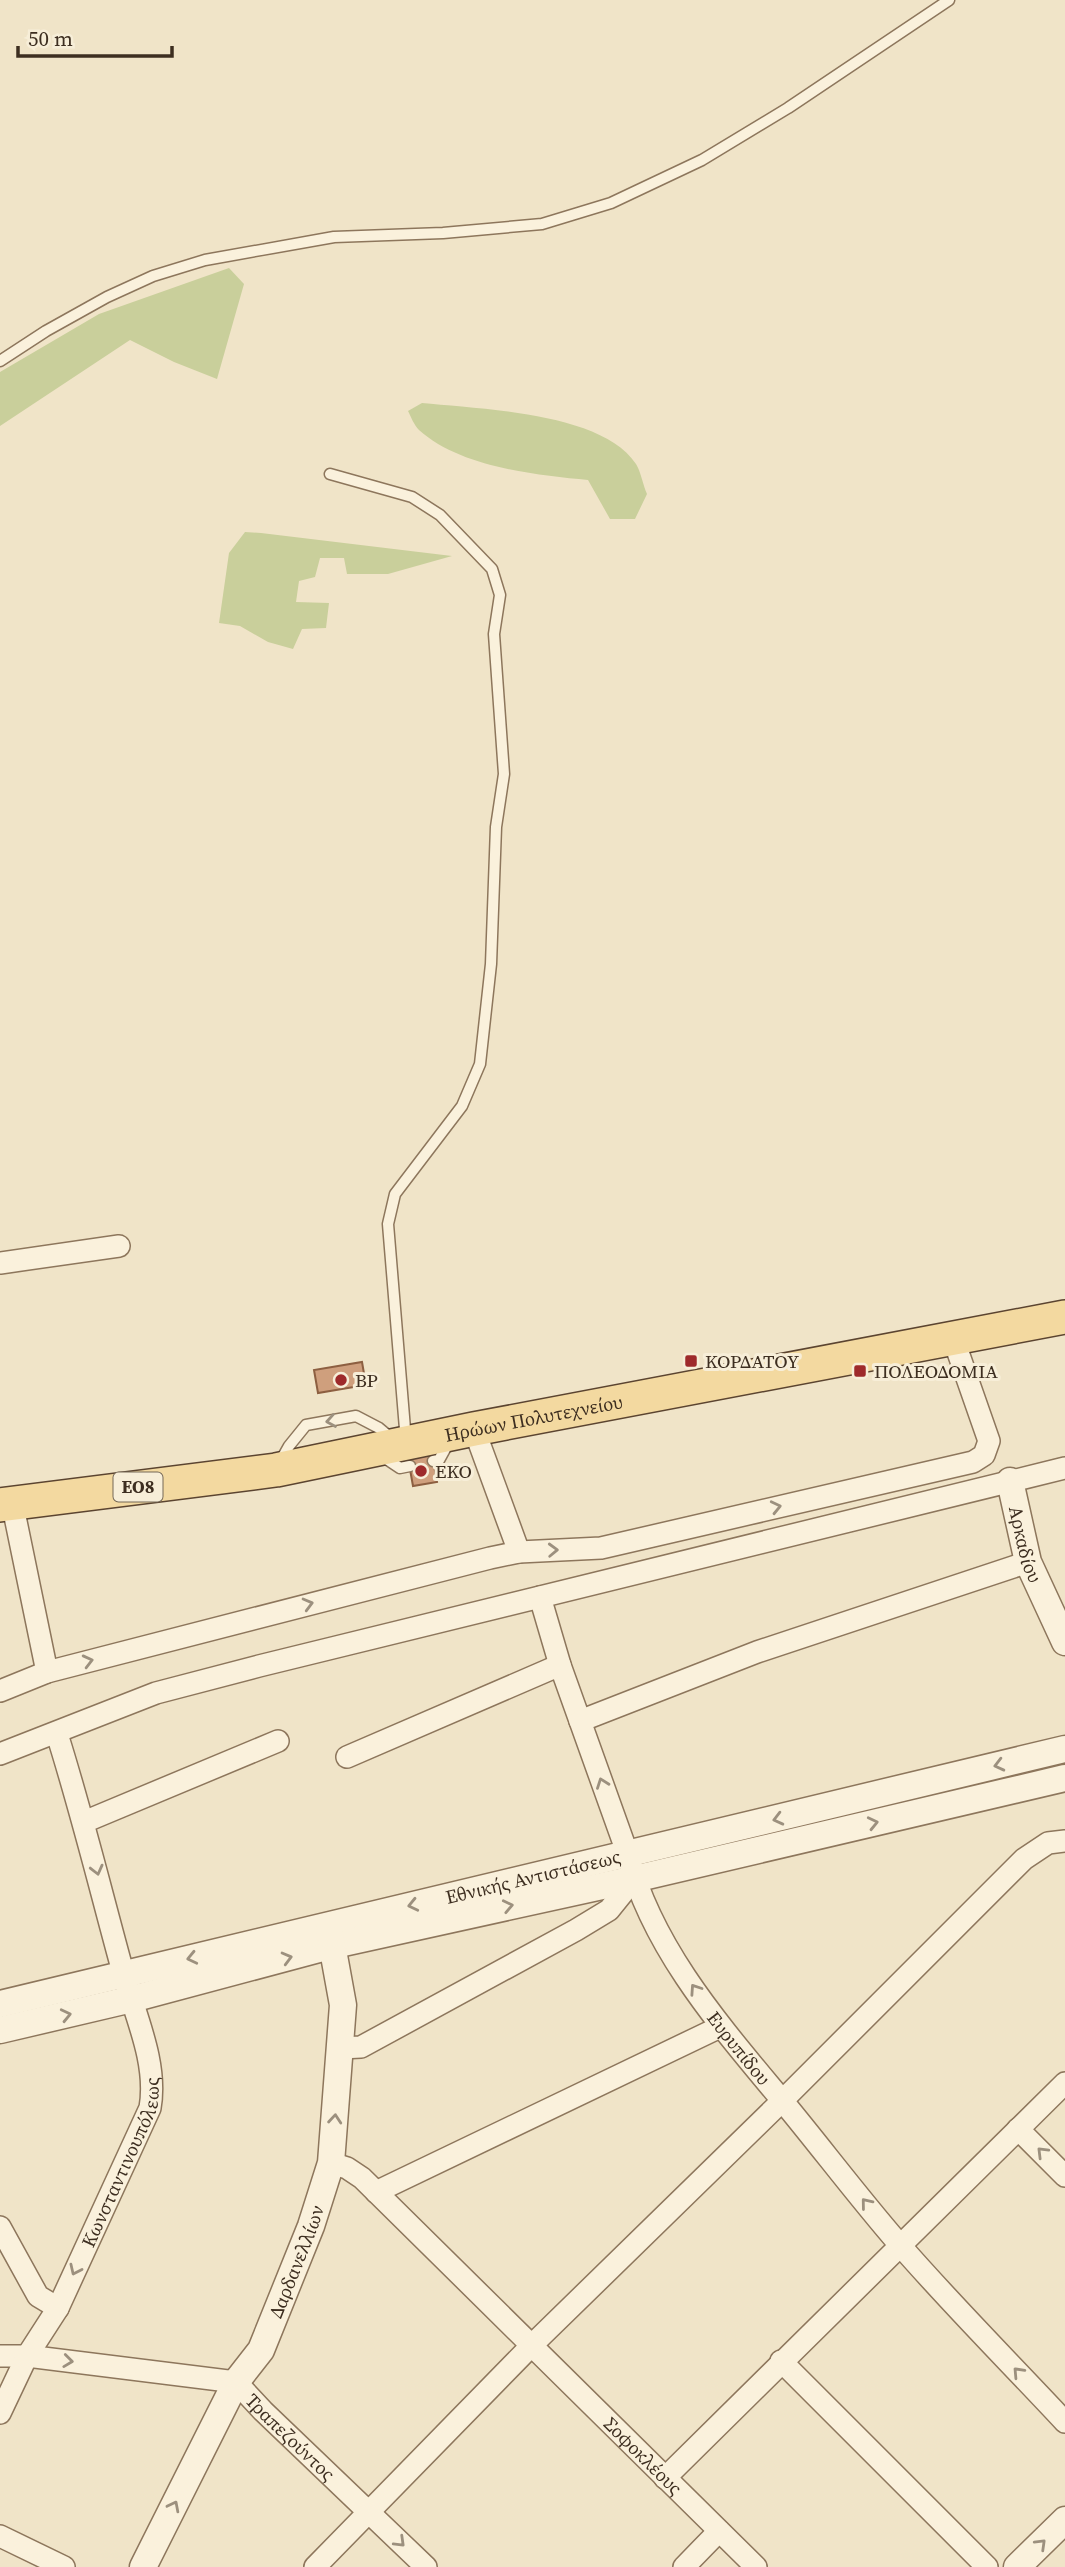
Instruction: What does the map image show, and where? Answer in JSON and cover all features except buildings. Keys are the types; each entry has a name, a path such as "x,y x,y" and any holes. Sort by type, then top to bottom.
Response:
{"main road":[{"name":"Ηρώων Πολυτεχνείου","path":"6,1503 405,1453 463,1432 1065,1317"}],"street":[{"path":"0,1263 119,1246"},
{"path":"0,1691 47,1672 384,1584 519,1552 601,1548 972,1462 984,1455 989,1441 953,1338"},
{"path":"463,1432 519,1552"},
{"path":"0,1755 156,1693 259,1665 1065,1468"},
{"name":"Αρκαδίου","path":"1010,1481 1028,1562 1065,1642"},
{"path":"6,1503 47,1672"},
{"path":"580,1721 757,1652 1028,1562"},
{"name":"Ευρυπίδου","path":"540,1597 560,1665 631,1867 673,1956 720,2027 899,2244 1065,2422"},
{"path":"347,1757 560,1665"},
{"name":"Κωνσταντινουπόλεως","path":"0,2413 27,2356 58,2308 149,2108 152,2093 151,2075 85,1822 57,1734"},
{"path":"85,1822 278,1741"},
{"name":"Εθνικής Αντιστάσεως","path":"631,1867 1065,1749"},
{"name":"Εθνικής Αντιστάσεως","path":"0,2030 128,1987 331,1935 631,1867 1065,1778"},
{"path":"316,2567 532,2345 1024,1859 1048,1843 1065,1842"},
{"path":"341,2049 361,2047 609,1910 631,1867"},
{"name":"Δαρδανελλίων","path":"143,2567 236,2382 261,2350 311,2226 331,2163 343,2005 331,1935"},
{"name":"Εθνικής Αντιστάσεως","path":"0,2004 128,1987"},
{"path":"376,2192 720,2027"},
{"path":"665,2477 1065,2083"},
{"path":"1018,2129 1065,2176"},
{"name":"Σοφοκλέους","path":"331,2163 347,2168 376,2192 756,2567"},
{"path":"0,2227 38,2296 58,2308"},
{"name":"Τραπεζούντος","path":"0,2356 27,2356 236,2382 263,2412 426,2567"},
{"path":"781,2361 987,2567"},
{"path":"1017,2567 1065,2521"},
{"path":"684,2567 719,2531"},
{"path":"0,2536 64,2567"}],"lane":[{"path":"0,361 46,331 107,297 153,276 205,260 334,237 443,233 542,224 611,203 713,154 788,108 949,0"},
{"path":"330,474 412,496 440,515 492,569 500,595 494,634 504,774 496,827 491,964 480,1064 462,1106 396,1194 388,1224 405,1453"}],"green space":[{"path":"229,268 244,284 217,379 130,340 0,426 0,372 99,314"},
{"path":"422,403 538,416 596,433 619,447 636,464 647,494 635,519 610,519 588,480 499,467 455,453 436,443 417,428 408,411"},
{"path":"245,532 452,556 388,574 347,574 344,558 320,558 315,577 299,581 296,602 329,603 326,628 302,629 293,649 268,642 240,626 219,623 229,553"}],"place":[{"name":"ΚΟΡΔΑΤΟΥ","path":"691,1361"},
{"name":"ΠΟΛΕΟΔΟΜΙΑ","path":"860,1371"},
{"name":"BP","path":"341,1380"},
{"name":"EKO","path":"421,1471"}]}
